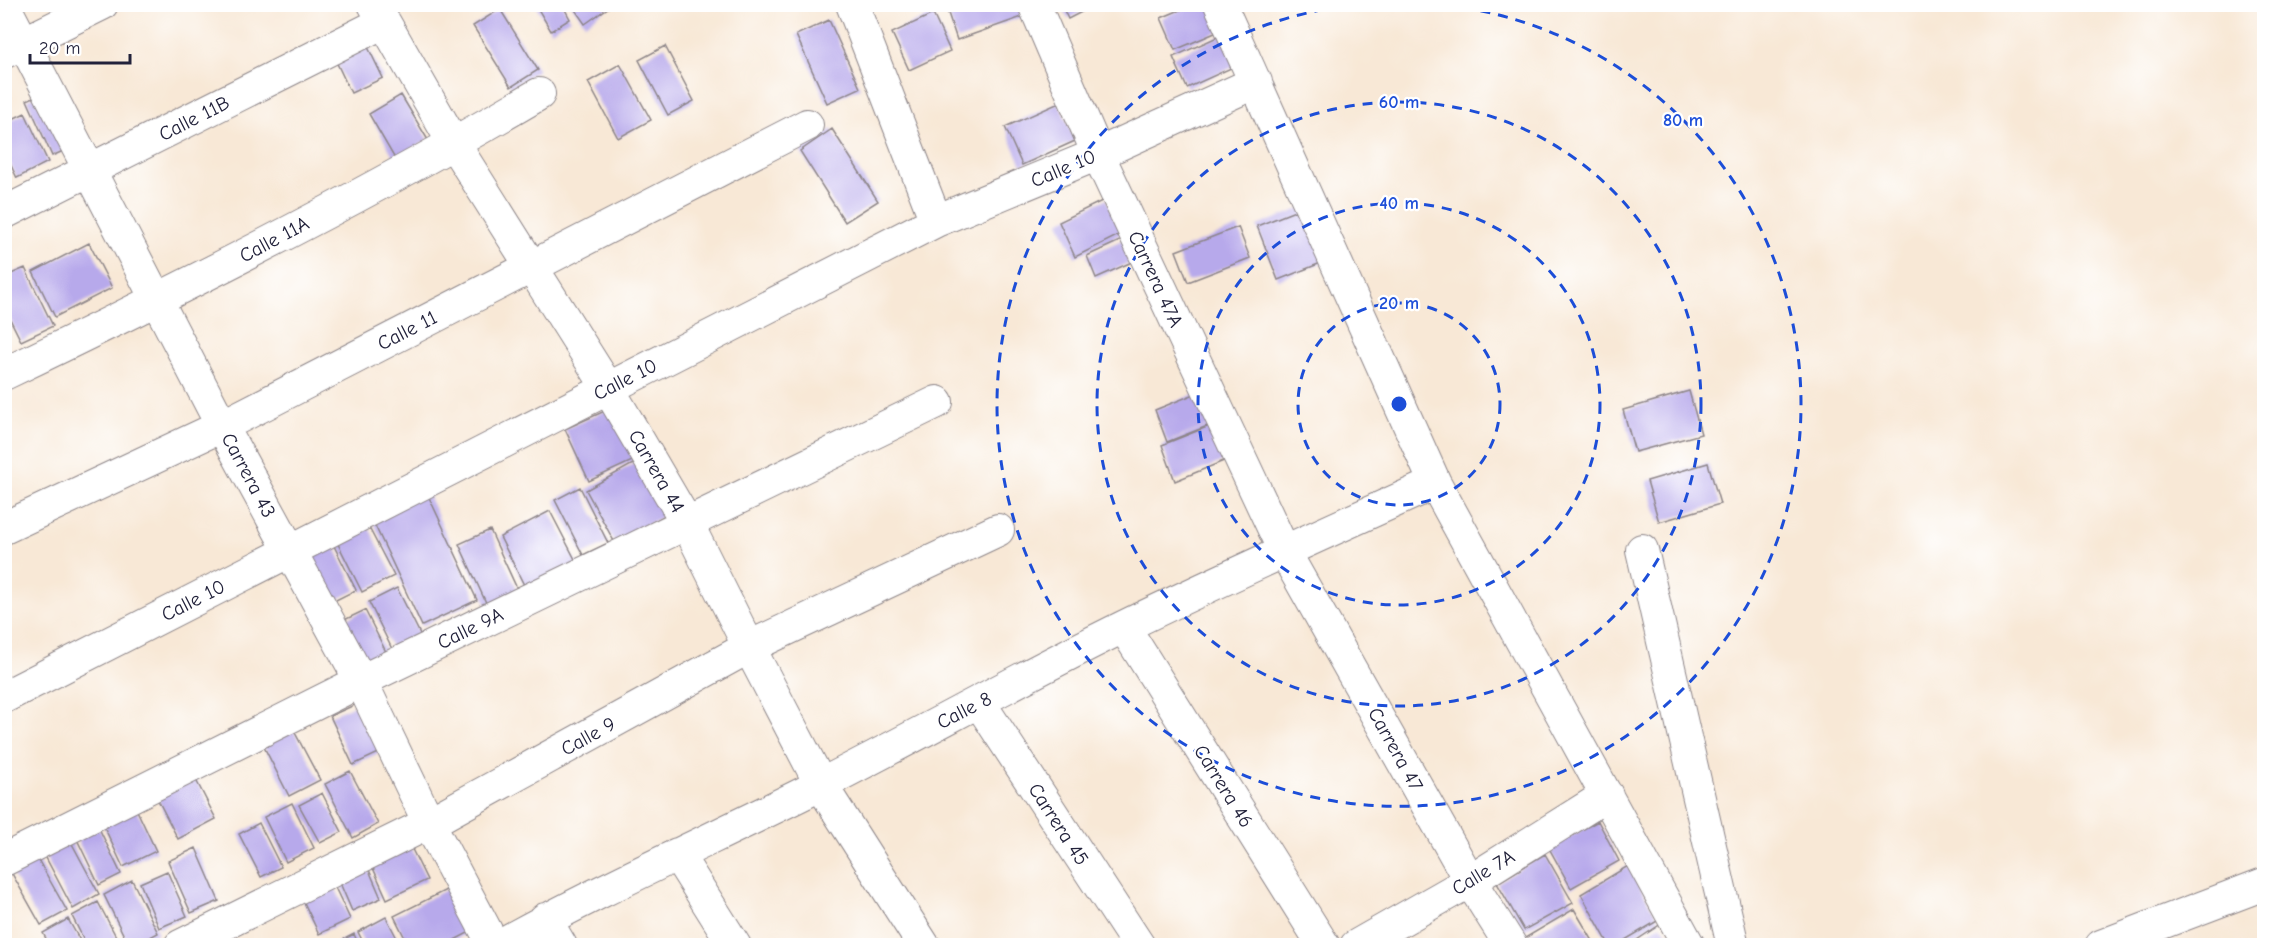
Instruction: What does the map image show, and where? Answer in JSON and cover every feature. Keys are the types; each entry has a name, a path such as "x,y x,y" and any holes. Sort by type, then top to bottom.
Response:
{"street":[{"path":"14,48 102,4"},
{"path":"852,4 936,221"},
{"name":"Carrera 47A","path":"1034,4 1098,154 1284,551"},
{"path":"1220,4 1435,483 1689,945"},
{"name":"Carrera 43","path":"4,5 14,48 90,170 222,426 361,681 429,823 496,945"},
{"name":"Carrera 44","path":"379,13 454,144 608,388 687,523 821,784 924,945"},
{"name":"Calle 11B","path":"4,213 90,170 379,13"},
{"name":"Calle 10","path":"4,697 936,221 1098,154 1256,82"},
{"name":"Calle 11A","path":"4,374 156,301 454,144 539,94"},
{"name":"Calle 11","path":"4,528 222,426 807,125"},
{"name":"Calle 9A","path":"4,860 361,681 937,402"},
{"name":"Calle 8","path":"496,945 553,932 677,854 821,784 1124,627 1435,483"},
{"name":"Calle 9","path":"180,945 429,823 749,647 998,530"},
{"path":"1642,550 1733,945"},
{"name":"Carrera 47","path":"1284,551 1470,881 1511,945"},
{"name":"Carrera 46","path":"1124,627 1324,945"},
{"name":"Carrera 45","path":"980,702 1139,945"},
{"name":"Calle 7A","path":"1356,945 1470,881 1607,795"},
{"path":"677,854 735,945"},
{"path":"2101,945 2265,884"}],"building":[{"path":"535,4 562,4 570,19 551,31"},
{"path":"571,4 607,4 609,7 585,24"},
{"path":"945,4 1021,4 1025,16 957,40"},
{"path":"1061,4 1097,4 1068,19"},
{"path":"1194,4 1212,4 1222,30 1175,50 1161,18"},
{"path":"500,9 538,70 511,87 473,26"},
{"path":"933,14 950,51 909,70 892,33"},
{"path":"829,20 860,88 827,103 796,35"},
{"path":"1226,33 1240,64 1187,88 1173,57"},
{"path":"365,41 383,78 351,93 334,57"},
{"path":"665,46 694,101 668,115 639,60"},
{"path":"620,64 651,120 618,138 588,82"},
{"path":"45,92 70,148 52,156 27,100"},
{"path":"401,95 428,140 395,159 369,114"},
{"path":"1059,103 1075,141 1022,165 1005,127"},
{"path":"25,113 48,162 17,178 4,151 4,123"},
{"path":"832,129 878,201 845,222 800,151"},
{"path":"1106,199 1123,233 1075,257 1059,222"},
{"path":"1310,205 1331,259 1278,280 1257,226"},
{"path":"1238,227 1250,258 1188,282 1176,251"},
{"path":"1124,239 1134,261 1096,278 1087,256"},
{"path":"89,243 112,288 55,317 33,272"},
{"path":"25,268 53,326 21,341 4,307 4,277"},
{"path":"1202,391 1215,423 1167,442 1155,410"},
{"path":"1689,391 1701,434 1635,452 1623,410"},
{"path":"618,405 641,457 589,481 565,429"},
{"path":"1217,423 1231,458 1175,481 1162,445"},
{"path":"640,460 669,513 615,543 586,490"},
{"path":"1708,463 1720,504 1659,522 1647,481"},
{"path":"580,487 608,543 583,555 555,500"},
{"path":"427,493 477,600 422,626 372,519"},
{"path":"550,511 579,567 528,593 500,537"},
{"path":"366,522 394,576 362,592 335,538"},
{"path":"490,530 519,593 488,607 459,544"},
{"path":"332,542 356,590 330,603 306,555"},
{"path":"397,588 422,638 394,653 369,602"},
{"path":"365,610 389,658 364,670 340,622"},
{"path":"361,702 383,751 353,765 330,716"},
{"path":"293,729 320,780 289,796 263,745"},
{"path":"350,771 378,824 353,838 325,784"},
{"path":"195,778 216,819 178,839 157,798"},
{"path":"322,793 342,832 320,843 299,805"},
{"path":"292,803 314,848 286,862 264,817"},
{"path":"134,804 156,851 123,867 101,820"},
{"path":"1598,821 1619,861 1571,888 1549,848"},
{"path":"96,822 121,874 99,885 74,833"},
{"path":"259,823 281,867 261,877 239,834"},
{"path":"70,840 99,894 73,909 44,854"},
{"path":"408,841 427,880 387,899 369,859"},
{"path":"196,848 219,901 191,913 168,861"},
{"path":"1545,854 1573,903 1524,930 1497,883"},
{"path":"36,856 67,911 41,925 10,870"},
{"path":"366,863 381,898 352,911 337,876"},
{"path":"1628,866 1659,920 1615,946 1610,946 1581,894"},
{"path":"167,871 187,916 159,928 140,883"},
{"path":"331,879 350,919 319,934 300,894"},
{"path":"132,880 158,933 129,946 104,895"},
{"path":"452,887 474,930 443,946 409,946 394,916"},
{"path":"98,902 121,946 87,946 72,916"},
{"path":"1574,909 1596,946 1530,946 1525,938"},
{"path":"386,917 401,946 365,946 358,932"},
{"path":"68,919 83,946 50,946 43,933"},
{"path":"1661,924 1675,946 1628,946"},
{"path":"354,934 359,946 331,946"}]}
